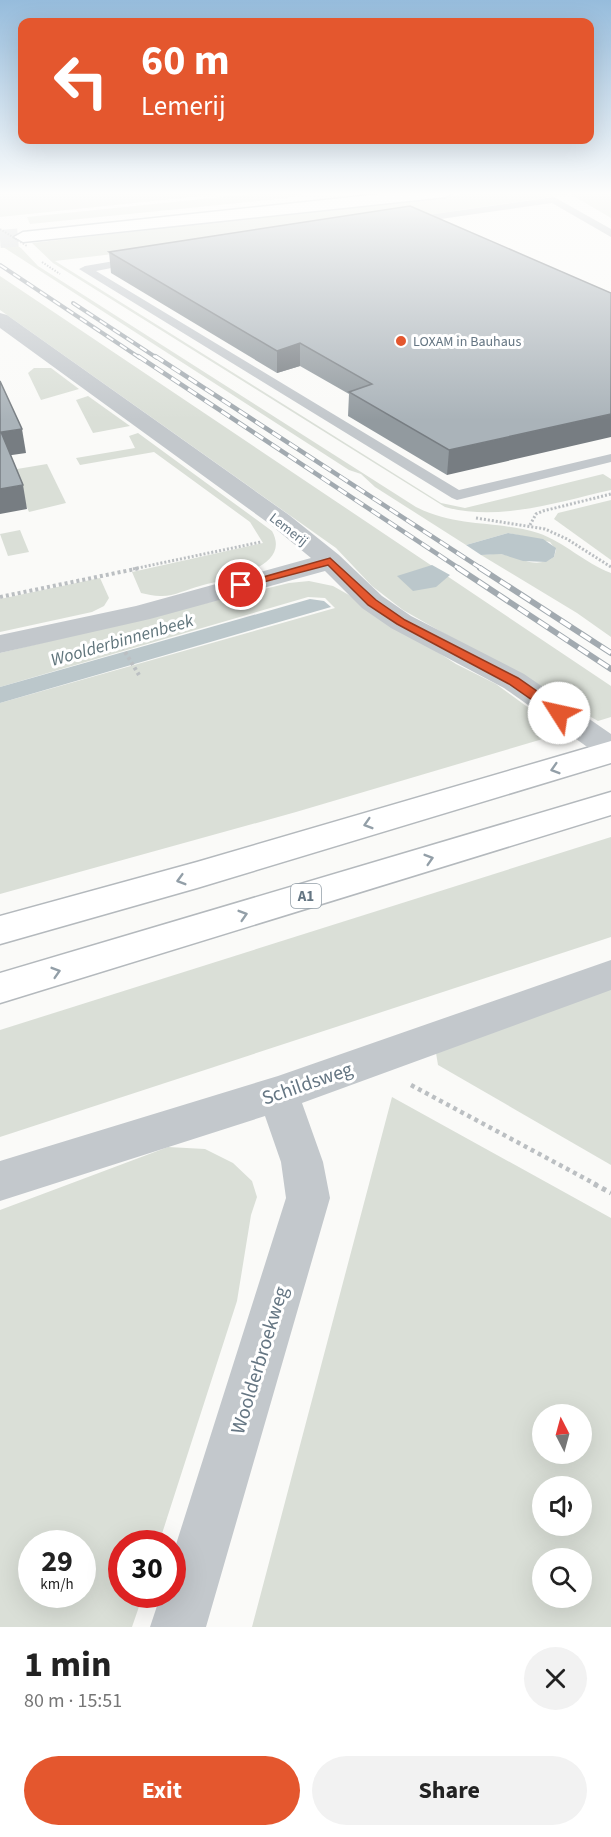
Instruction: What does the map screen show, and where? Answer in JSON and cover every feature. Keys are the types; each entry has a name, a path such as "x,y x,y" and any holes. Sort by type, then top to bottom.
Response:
{"main road":[{"path":"0,930 197,875 611,750"},
{"name":"A1","path":"0,988 611,804"}],"street":[{"name":"Lemerij","path":"0,319 270,513 330,561"},
{"name":"Lemerij","path":"0,644 131,615 330,561"},
{"path":"330,561 372,602 401,622 514,681 611,750"},
{"name":"Schildsweg","path":"0,1181 278,1094 611,975"},
{"name":"Woolderbroekweg","path":"178,1627 308,1198 302,1162 278,1094"}],"lane":[{"path":"85,268 457,495 609,460"}],"path":[{"path":"611,494 543,511 536,514 530,525 567,539 611,567"},
{"path":"0,597 261,542"},
{"path":"125,652 140,675"},
{"path":"383,1056 408,1083 611,1193"}],"shaded area":[{"path":"36,268 41,268 416,507 447,518 507,526 538,533 611,573 611,637 577,613 481,555 501,554 534,563 547,561 554,557 556,550 550,542 508,533 466,545 375,487 361,474 349,470"},
{"path":"61,268 66,268 441,503 465,508 603,474 611,479 611,490 528,509 486,512 445,507"},
{"path":"0,276 611,686 611,717 598,721 403,610 372,586 336,548 0,310"},
{"path":"34,368 51,368 79,389 41,400 28,373"},
{"path":"88,396 130,426 93,433 76,400"},
{"path":"138,433 272,531 276,544 273,555 265,563 238,576 170,595 158,596 141,593 132,572 263,543 250,522 154,452 80,465 76,458 135,448 129,436"},
{"path":"47,464 66,503 29,512 11,470"},
{"path":"611,500 611,560 554,519 558,513"},
{"path":"20,530 29,552 8,556 0,534"},
{"path":"508,533 543,539 556,548 554,557 546,562 523,561 501,554 481,555 466,545"},
{"path":"432,565 450,575 436,587 413,591 397,576"},
{"path":"100,578 109,598 104,606 92,612 0,632 0,599"},
{"path":"309,581 333,586 349,595 456,664 496,684 563,733 296,812 0,894 0,703 335,608 325,598 308,597 0,687 0,653 289,583"},
{"path":"310,599 324,601 331,607 0,703 0,687"},
{"path":"611,837 611,937 0,1137 0,1030"},
{"path":"611,988 611,1165 438,1065 435,1047"},
{"path":"392,1097 611,1218 611,1627 252,1627"},
{"path":"168,1147 205,1149 233,1163 252,1181 257,1197 251,1215 237,1301 163,1530 108,1530 108,1608 139,1608 132,1627 0,1627 0,1210"}],"building":[{"path":"136,268 553,268 611,293 611,414 449,450 349,392 372,384 300,343 277,351"},
{"path":"0,381 22,429 1,432 23,485 0,489"}],"railway":[{"path":"4,268 140,358"},
{"path":"73,303 157,358"},
{"path":"138,356 460,569"},
{"path":"155,356 482,569"},
{"path":"458,568 611,669"},
{"path":"480,568 611,653"}],"place":[{"name":"LOXAM in Bauhaus","path":"401,341"}],"route":[{"path":"241,585 330,561 372,602 401,622 514,681 559,713"}],"water label":[{"name":"Woolderbinnenbeek","path":"122,640"}]}
